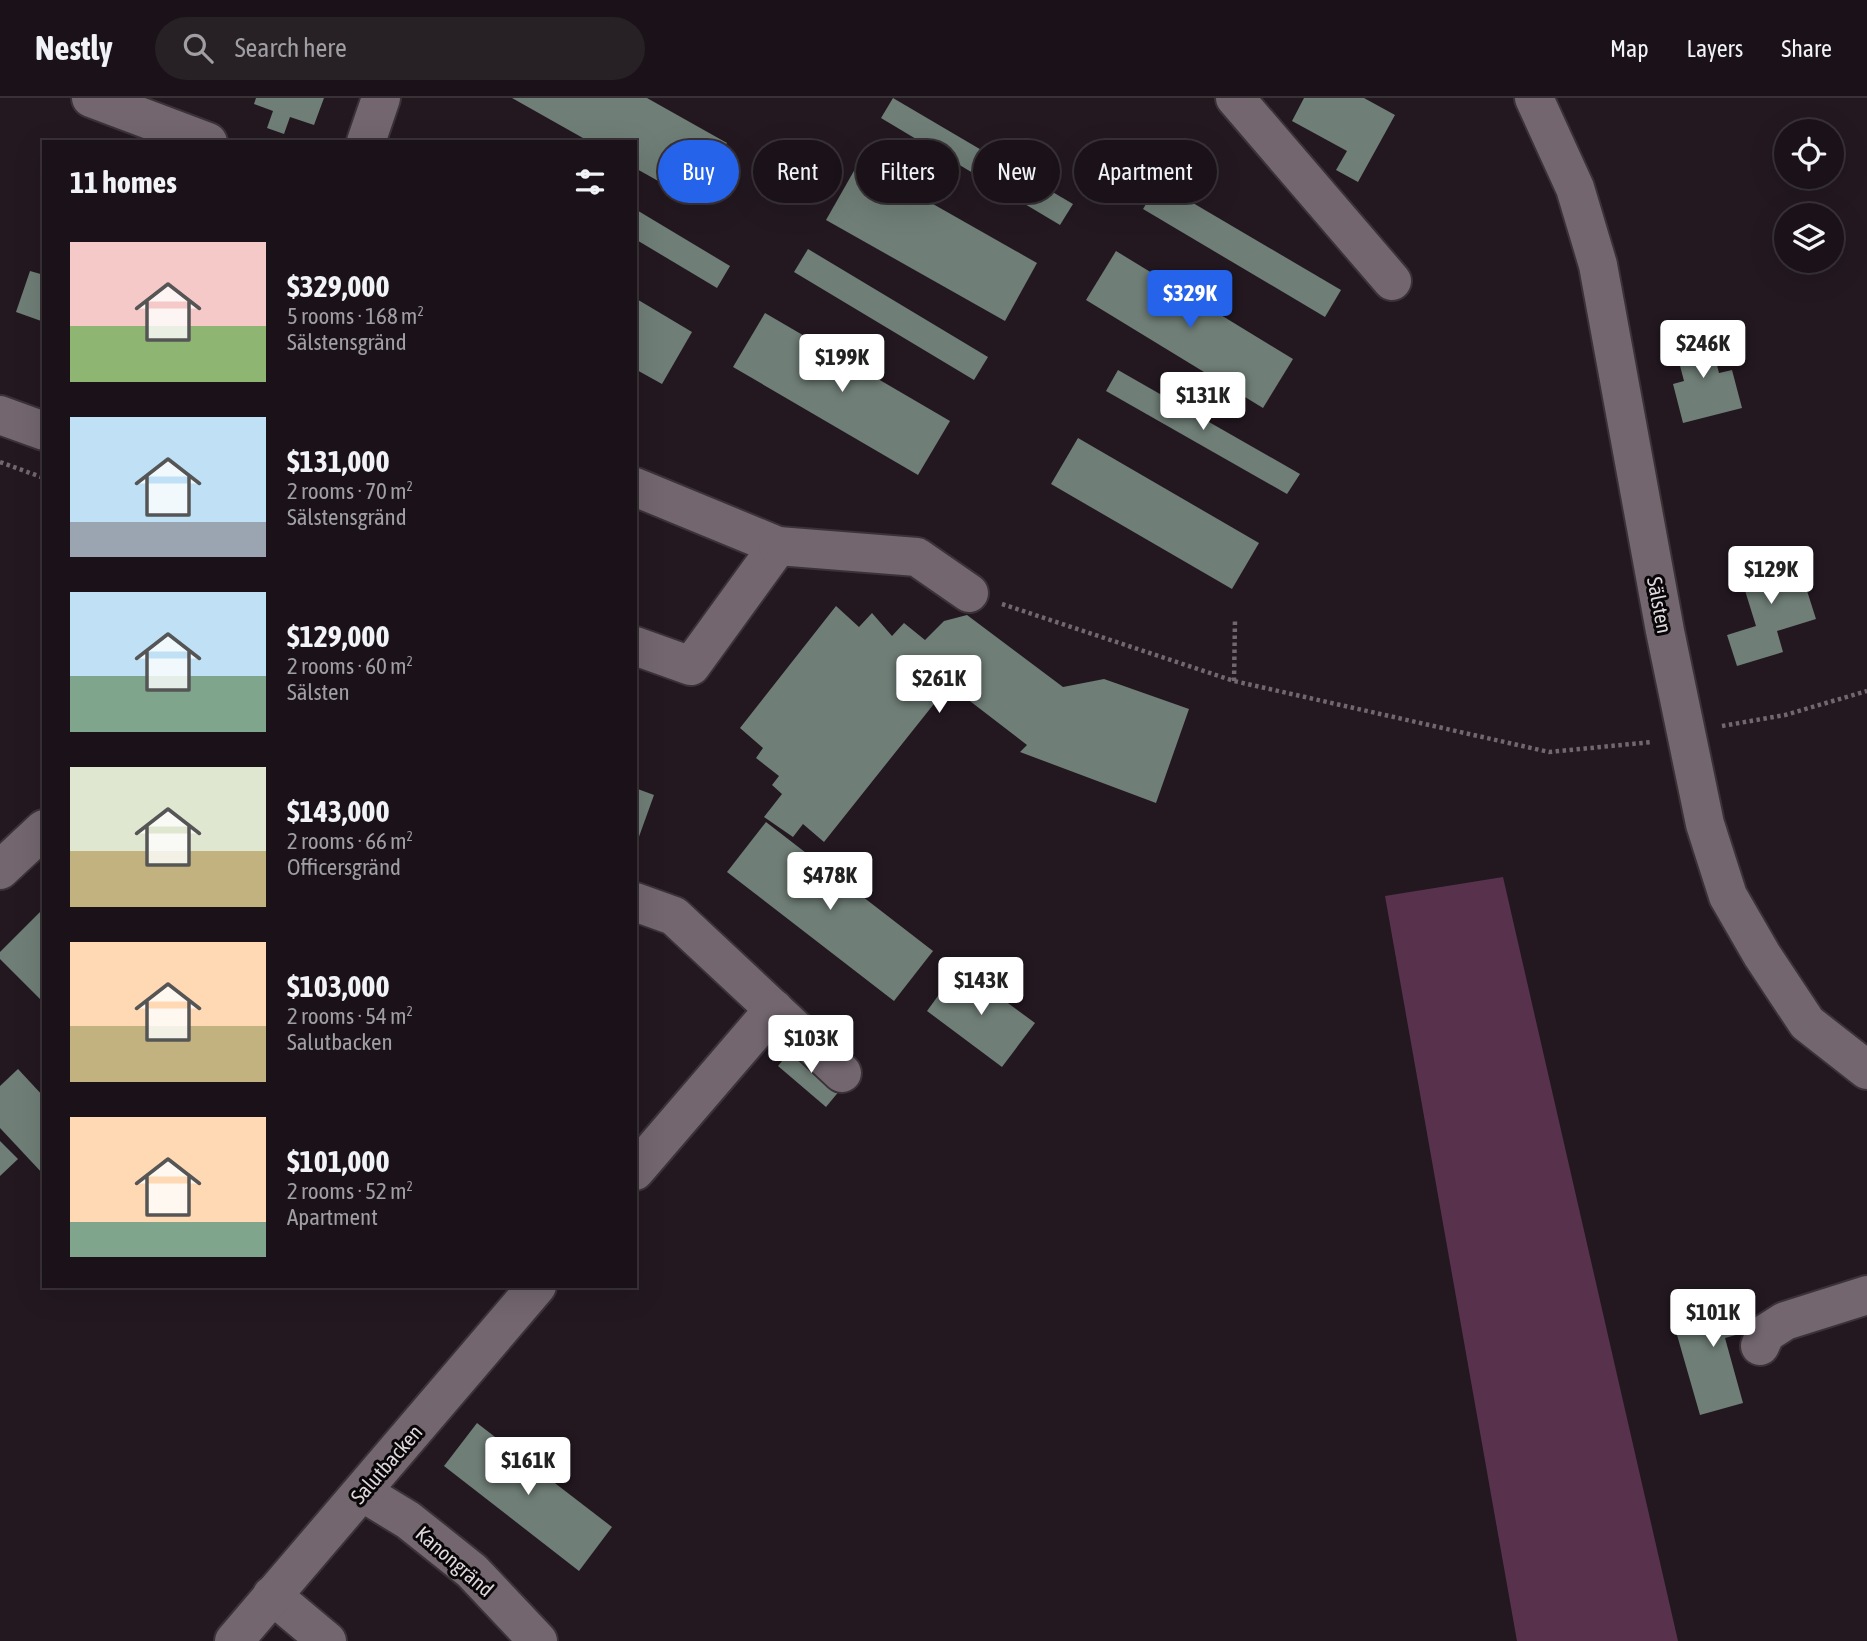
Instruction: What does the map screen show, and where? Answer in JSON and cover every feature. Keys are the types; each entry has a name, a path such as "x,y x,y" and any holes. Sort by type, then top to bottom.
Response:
{"street":[{"path":"91,98 203,140"},
{"path":"367,140 381,98"},
{"path":"1235,98 1392,281"},
{"name":"Sälsten","path":"1534,98 1575,188 1598,265 1665,631 1675,736 1728,896 1762,955 1807,1023 1867,1070"},
{"path":"0,415 42,430"},
{"path":"637,489 778,546 917,557 969,593"},
{"path":"637,647 691,666 778,546"},
{"path":"0,870 42,831"},
{"path":"637,902 674,916 842,1073"},
{"path":"637,1169 774,1009"},
{"name":"Salutbacken","path":"234,1641 535,1288"},
{"path":"1760,1346 1766,1334 1785,1321 1867,1295"},
{"name":"Kanongränd","path":"362,1492 408,1520 472,1571 538,1641"},
{"path":"272,1595 327,1641"}],"path":[{"path":"0,462 42,477"},
{"path":"969,593 1234,681 1549,752 1675,736 1785,715 1867,691"},
{"path":"1234,620 1234,681"}],"shaded area":[{"path":"1503,877 1678,1641 1517,1641 1385,896"}],"building":[{"path":"256,98 324,98 314,125 290,117 284,134 267,128 273,111 254,104"},
{"path":"512,98 647,98 722,140 658,140 658,181 637,169 637,140 586,140"},
{"path":"893,98 973,145 973,173 959,165 959,140 918,140 881,118"},
{"path":"1304,98 1364,98 1395,115 1358,182 1336,170 1347,151 1292,121"},
{"path":"856,167 856,203 931,203 1037,263 1005,321 826,220 836,203 842,203 842,192"},
{"path":"1060,196 1073,204 1060,225 1023,203 1060,203"},
{"path":"1147,203 1193,203 1341,290 1325,317 1143,209"},
{"path":"637,210 730,266 717,288 637,240"},
{"path":"808,249 988,357 974,380 794,272"},
{"path":"1116,251 1293,359 1263,408 1086,300"},
{"path":"30,271 42,274 42,321 16,312"},
{"path":"637,299 692,332 662,384 637,370"},
{"path":"765,313 950,421 918,475 733,367"},
{"path":"1708,330 1719,373 1732,370 1742,408 1683,423 1673,384 1684,381 1673,339"},
{"path":"1118,370 1300,474 1287,494 1106,391"},
{"path":"1078,438 1259,543 1232,589 1051,484"},
{"path":"1794,550 1816,619 1777,631 1783,652 1737,666 1727,635 1756,626 1738,568"},
{"path":"836,606 859,627 872,613 892,636 904,623 925,640 944,621 967,615 1063,687 1104,679 1189,709 1156,803 1020,752 1027,745 949,685 824,842 803,824 793,837 764,817 782,794 772,785 779,776 756,758 763,748 740,728"},
{"path":"637,789 654,795 637,842"},
{"path":"766,822 933,951 894,1001 727,872"},
{"path":"40,912 42,914 42,1001 0,959 0,952"},
{"path":"959,967 1035,1023 1002,1067 927,1011"},
{"path":"797,1043 845,1084 826,1107 778,1066"},
{"path":"18,1069 42,1095 42,1173 0,1128 0,1086"},
{"path":"0,1141 18,1159 0,1176"},
{"path":"1747,1293 1757,1329 1725,1338 1743,1403 1700,1415 1671,1314"},
{"path":"477,1423 612,1527 579,1571 444,1466"}]}
